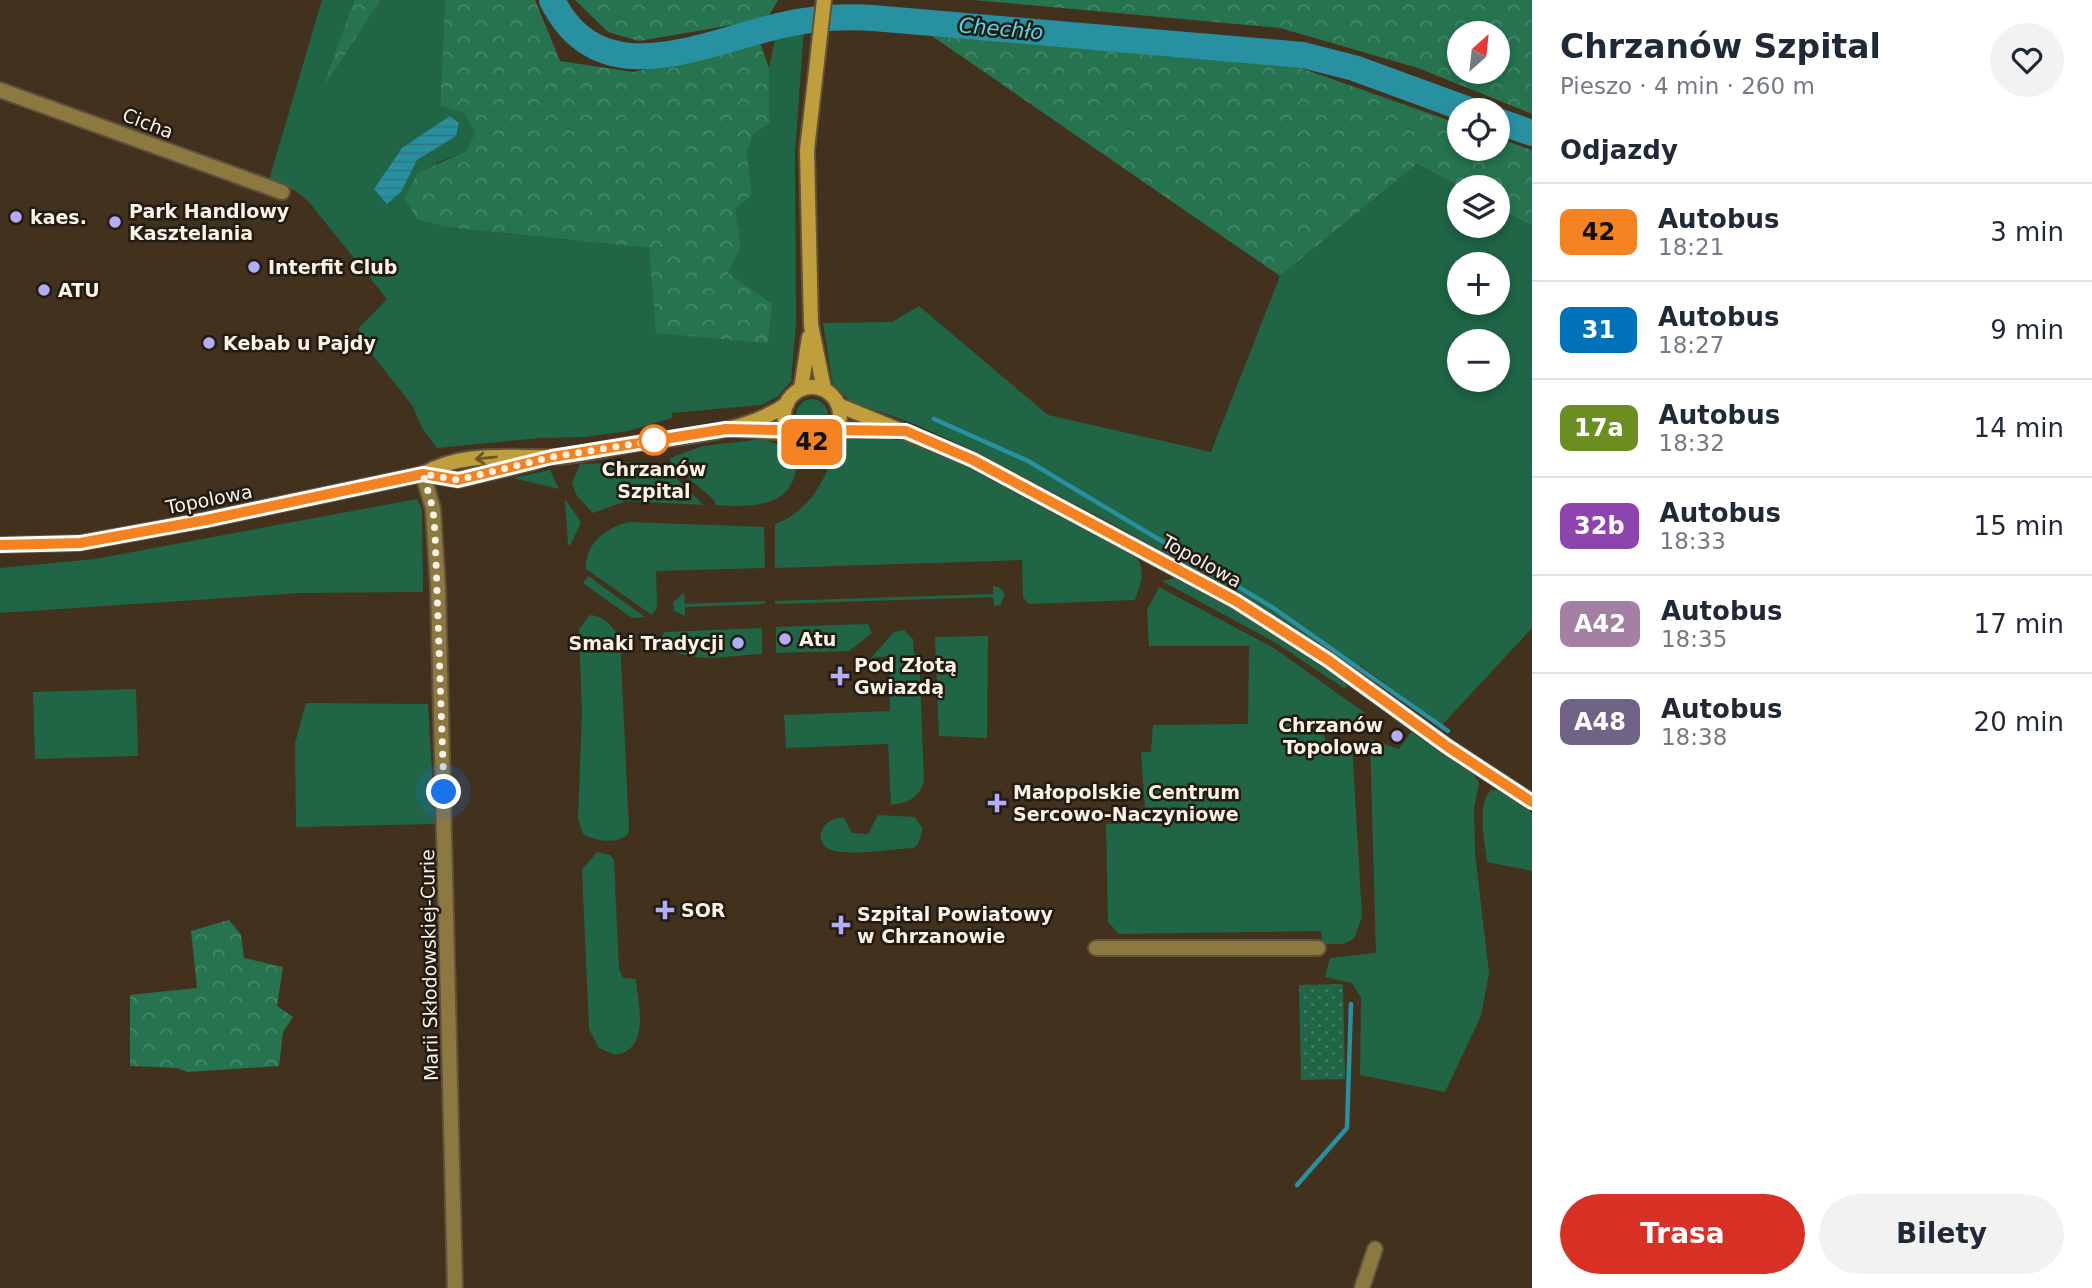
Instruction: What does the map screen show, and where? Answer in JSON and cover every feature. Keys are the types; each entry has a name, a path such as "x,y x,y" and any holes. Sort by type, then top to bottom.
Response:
{"main road":[{"path":"811,325 801,389 787,404 784,414 791,433 804,441 813,442 822,441 835,430 840,418 838,405 824,389 811,325 807,150 824,0"},
{"path":"801,389 824,389"},
{"name":"Topolowa","path":"0,545 80,543 206,520 423,474 440,464 455,461 501,456 552,457 726,429 776,411 787,404"},
{"name":"Topolowa","path":"838,405 973,460 1236,601 1328,660 1448,747 1532,802"},
{"name":"Topolowa","path":"726,429 791,433"},
{"name":"Topolowa","path":"835,430 906,431"}],"street":[{"name":"Cicha","path":"0,90 282,192"},
{"name":"Marii Skłodowskiej-Curie","path":"423,474 433,509 438,588 455,1288"},
{"path":"1096,948 1318,948"},
{"path":"1362,1288 1375,1249"}],"green space":[{"path":"322,0 354,0 325,85 381,0 445,0 440,105 464,113 475,133 466,151 437,163 418,220 445,227 650,248 772,303 728,273 741,247 734,209 752,195 747,153 754,133 770,124 769,68 776,35 804,30 795,152 796,323 791,381 777,397 761,405 672,413 672,418 628,431 585,437 539,438 437,448 422,428 412,405 371,353 358,329 387,299 308,201 296,191 269,180"},
{"path":"354,0 381,0 323,88"},
{"path":"445,0 535,0 560,61 633,72 760,43 769,68 770,124 754,133 747,153 752,195 735,209 741,247 728,273 772,303 768,343 656,333 649,248 445,227 418,220 404,198 418,173 466,151 475,133 464,113 440,106"},
{"path":"575,0 778,0 767,19 639,41 608,32"},
{"path":"974,0 1532,0 1532,114 1510,105 1510,98 1492,98 1458,84 1510,84 1510,21 1447,21 1447,80 1418,68 1280,28"},
{"path":"932,36 1298,67 1447,120 1447,161 1510,161 1510,142 1532,150 1532,226 1510,214 1510,175 1447,175 1447,180 1417,164 1280,276"},
{"path":"1417,164 1447,180 1447,238 1510,238 1510,214 1532,226 1532,628 1442,725 1360,665 1355,671 1334,653 1241,595 1111,523 976,452 912,423 852,402 833,386 823,323 892,322 919,306 1048,415 1211,452 1280,276"},
{"path":"812,399 824,403 828,415 824,427 812,431 800,427 796,415 800,403"},
{"path":"864,435 905,441 944,455 1136,557 1142,573 1135,600 1029,604 1023,597 1022,560 775,568 775,524 802,508 815,492 830,464 825,462 834,444 844,438"},
{"path":"763,439 784,447 792,467 796,467 793,481 786,491 766,503 715,505 715,501 671,463 670,458 703,446"},
{"path":"645,462 646,467 663,465 703,505 626,501 593,513 577,496 572,483 580,464"},
{"path":"550,470 559,489 513,478"},
{"path":"417,499 422,509 423,592 300,593 0,613 0,568 95,559"},
{"path":"565,499 581,522 570,546 568,544"},
{"path":"629,522 764,527 765,568 656,571 657,608 652,615 586,569 593,544 605,532"},
{"path":"588,576 645,617 632,618 583,583"},
{"path":"1175,578 1232,607 1348,684 1345,689 1276,643 1162,581"},
{"path":"993,586 999,587 1005,594 1000,605 994,606 993,597 775,604 775,601 993,594"},
{"path":"1159,587 1274,648 1365,713 1355,730 1323,730 1325,740 1352,744 1362,917 1354,939 1343,944 1322,944 1321,931 1119,934 1108,922 1106,824 1146,822 1141,752 1151,752 1153,725 1248,724 1249,646 1149,646 1147,610"},
{"path":"684,593 685,604 765,601 765,604 685,607 685,616 674,611 673,602"},
{"path":"590,615 608,622 620,639 629,828 628,834 612,841 583,834 578,819 582,713 579,629"},
{"path":"868,624 872,633 849,651 776,653 776,627"},
{"path":"762,628 762,654 692,657 668,647 660,638 665,632"},
{"path":"904,630 913,639 914,654 919,654 924,781 912,799 891,805 888,744 786,748 784,715 890,711 889,656 871,658 894,632"},
{"path":"988,636 987,738 939,736 935,637"},
{"path":"136,689 138,756 35,759 33,692"},
{"path":"306,703 428,704 435,824 296,827 295,743"},
{"path":"1411,732 1473,773 1479,783 1474,808 1475,853 1489,973 1481,1016 1445,1092 1360,1075 1361,998 1352,983 1325,977 1330,958 1376,953 1370,739 1399,749"},
{"path":"1491,790 1501,791 1532,813 1532,871 1487,862 1483,814 1486,797"},
{"path":"878,815 915,817 923,829 918,844 913,848 846,852 829,849 823,844 823,828 832,820 844,818 852,833 868,834"},
{"path":"597,852 610,855 614,860 619,969 623,978 636,979 640,1013 638,1035 634,1044 615,1055 599,1048 589,1029 582,870"},
{"path":"229,920 241,935 244,958 283,967 277,1006 293,1017 283,1032 279,1066 187,1072 177,1068 130,1066 130,995 197,988 191,931"},
{"path":"1343,984 1345,1079 1301,1080 1299,985"}],"water":[{"path":"450,116 459,123 456,136 417,160 401,192 387,204 374,189 402,148"}],"waterway":[{"name":"Chechło","path":"552,0 572,30 597,48 625,55 656,56 688,50 805,21 839,17 873,18 1303,55 1354,68 1447,102"},
{"name":"Chechło","path":"782,33 785,15"},
{"name":"Chechło","path":"1510,125 1532,133"},
{"path":"934,419 1028,461 1272,607 1448,731"},
{"path":"1297,1185 1347,1128 1351,1004"}],"bus line":[{"name":"42","path":"0,545 80,543 206,520 423,474 458,480 552,457 726,429 777,430 813,442 822,441 835,430 864,428 906,431 973,460 1236,601 1328,660 1448,747 1532,802"}],"place":[{"name":"kaes.","path":"16,217"},
{"name":"Park Handlowy Kasztelania","path":"115,222"},
{"name":"Interfit Club","path":"254,267"},
{"name":"ATU","path":"44,290"},
{"name":"Kebab u Pajdy","path":"209,343"},
{"name":"Chrzanów Szpital","path":"654,440"},
{"name":"Atu","path":"785,639"},
{"name":"Smaki Tradycji","path":"738,643"},
{"name":"Pod Złotą Gwiazdą","path":"840,676"},
{"name":"Chrzanów Topolowa","path":"1397,736"},
{"name":"Małopolskie Centrum Sercowo-Naczyniowe","path":"997,803"},
{"name":"SOR","path":"665,910"},
{"name":"Szpital Powiatowy w Chrzanowie","path":"841,925"}],"route":[{"path":"444,792 435,533 433,509 423,474 458,480 552,457 657,440 654,440"}]}
